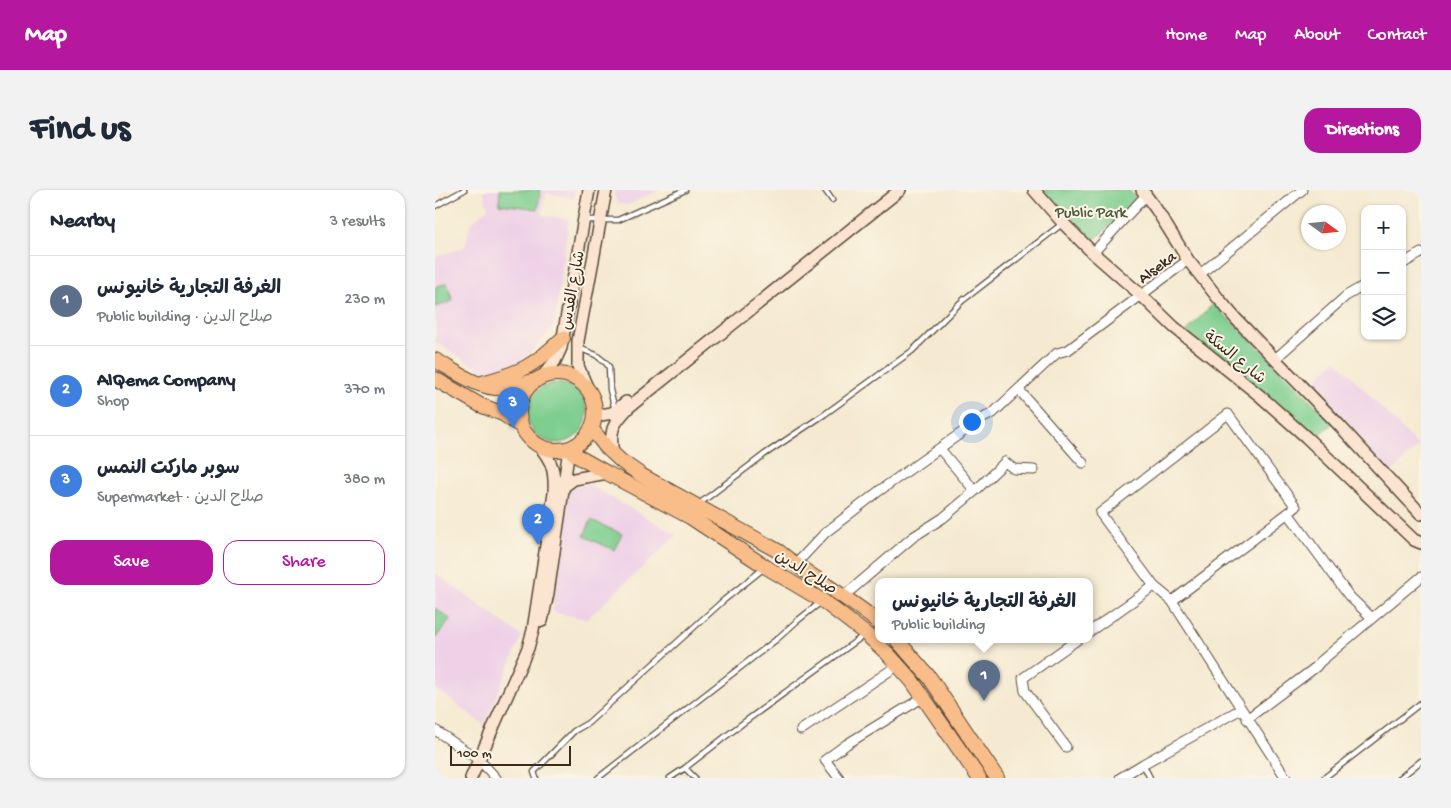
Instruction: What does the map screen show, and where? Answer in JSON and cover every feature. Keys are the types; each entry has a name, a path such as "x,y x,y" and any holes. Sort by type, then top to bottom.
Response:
{"highway":[{"path":"479,384 513,374 532,365 563,338"},
{"path":"435,360 479,384 489,387 508,388 551,374 570,376 580,382 587,389 592,399 593,422 582,441 569,449 550,450 531,441 524,433 518,413 520,402 528,387 539,378"},
{"path":"435,379 480,405 503,414 522,427"},
{"name":"صلاح الدين","path":"593,422 613,454 621,461 641,475 778,551 795,565 844,596 875,620"},
{"name":"صلاح الدين","path":"569,449 577,456 690,518 823,601 875,642"},
{"name":"صلاح الدين","path":"876,643 912,680 978,778"},
{"path":"900,643 930,678 997,778"}],"main road":[{"name":"شارع القدس","path":"539,378 555,361 561,348 589,190"},
{"name":"شارع القدس","path":"589,394 578,366 578,347 582,316 606,190"},
{"path":"613,454 611,438 618,414 891,190"},
{"path":"593,422 611,413 618,414 629,407 900,190"},
{"name":"شارع السكة","path":"1034,190 1093,253 1174,327 1259,395 1414,540 1421,543"},
{"name":"شارع السكة","path":"1144,193 1199,275 1236,319 1339,425 1421,514"},
{"path":"479,778 481,762 528,648 533,630 555,479 553,466 539,446"},
{"path":"471,778 481,762 529,664 542,622 569,449"},
{"path":"563,487 574,479 607,473"}],"street":[{"path":"1199,275 1301,190"},
{"path":"1093,253 1144,193"},
{"path":"1406,262 1421,253"},
{"name":"Alseka","path":"795,565 825,533 871,497 981,419 993,413 1057,354 1068,350 1189,260"},
{"path":"1275,359 1346,296 1361,287"},
{"path":"1019,390 1083,463"},
{"path":"1172,601 1295,507 1227,414 1100,512 1154,586 1172,601 1286,778"},
{"path":"940,449 975,491"},
{"path":"844,596 913,537 943,518 1005,462 1014,469 1034,470"},
{"path":"1288,513 1349,596 1372,618"},
{"path":"1247,719 1316,667 1421,577"},
{"path":"1093,629 1154,586"},
{"path":"1066,747 1025,691 1023,678 1073,643"},
{"path":"801,730 897,666"},
{"path":"839,778 825,760 847,744 922,698"},
{"path":"1121,778 1241,709"},
{"path":"435,730 481,762 495,778"}],"lane":[{"path":"435,206 464,190"},
{"path":"584,220 618,220 685,190"},
{"path":"825,190 831,200"},
{"path":"698,506 765,454 912,352 962,301 1063,223"},
{"path":"578,347 596,355 609,368 610,390 618,414"},
{"path":"536,778 534,772 574,731 587,723 724,600 766,567"},
{"path":"599,778 823,601"},
{"path":"670,778 866,634"},
{"path":"1324,778 1421,703"},
{"path":"1399,778 1421,761"},
{"path":"1143,764 1150,778"},
{"path":"685,768 695,778"}],"shaded area":[{"path":"483,190 575,190 574,198 546,193 541,215 569,219 554,327 520,361 490,375 435,342 435,257 465,247 470,224 488,208"},
{"path":"615,190 659,190 628,205 618,204 614,196"},
{"path":"1336,360 1418,446 1390,474 1308,387"},
{"path":"588,484 677,535 587,619 552,612 568,489"},
{"path":"435,573 522,636 484,725 435,688"}],"green space":[{"path":"500,190 540,190 538,209 499,204"},
{"name":"Public Park","path":"1042,190 1129,190 1137,200 1091,243"},
{"path":"447,283 453,301 435,307 435,287"},
{"path":"1213,304 1333,423 1313,441 1186,332"},
{"path":"557,383 574,388 582,396 587,413 582,430 574,438 557,443 540,438 532,430 527,413 532,396 540,388"},
{"path":"591,520 622,534 614,550 584,536"},
{"path":"435,608 450,619 435,639"}],"place":[{"name":"سوبر ماركت النمس","path":"513,428"},
{"name":"AlQema Company","path":"538,545"},
{"name":"الغرفة التجارية خانيونس","path":"984,701"}]}
